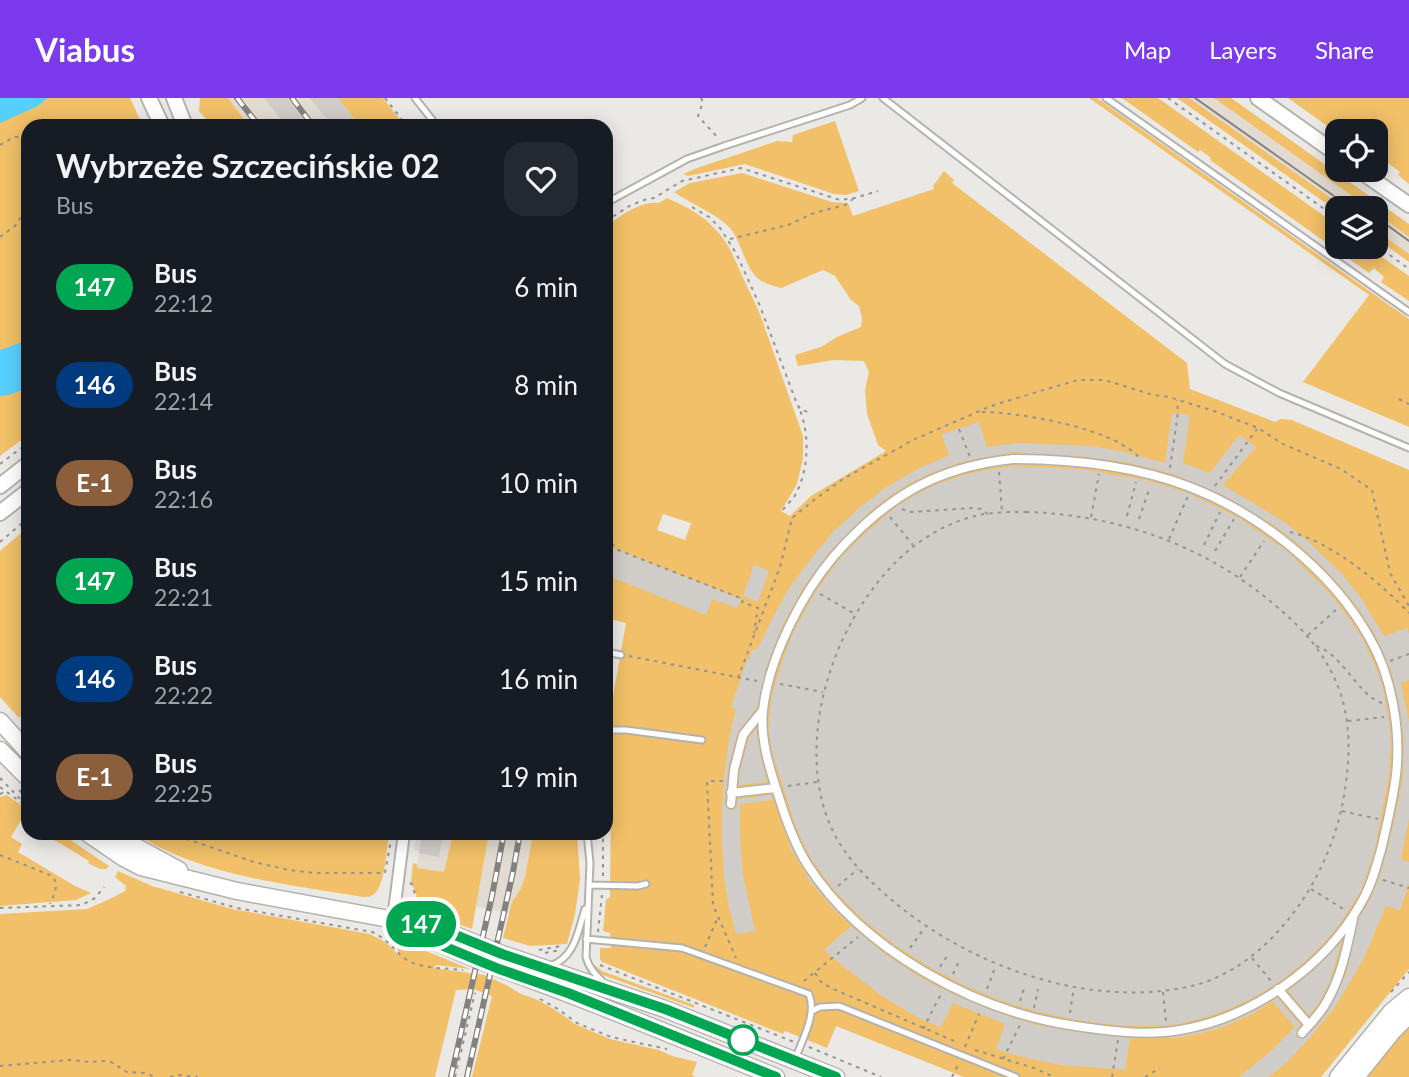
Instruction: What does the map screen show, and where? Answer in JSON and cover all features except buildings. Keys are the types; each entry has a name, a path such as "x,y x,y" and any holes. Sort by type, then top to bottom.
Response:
{"main road":[{"path":"0,721 21,744"},
{"path":"0,750 21,782"},
{"path":"97,840 141,867 237,891 438,928 502,954 665,1009 836,1077"},
{"path":"126,840 200,881"},
{"path":"393,919 436,943 776,1077"},
{"path":"1338,1077 1391,1012 1409,997"},
{"path":"1356,1077 1409,1015"}],"street":[{"path":"149,98 159,119"},
{"path":"174,98 182,119"},
{"path":"1258,98 1325,145"},
{"path":"1376,182 1409,205"},
{"path":"1013,459 1095,463 1154,476 1191,488 1224,503 1287,543 1312,564 1352,610 1371,640 1382,666 1394,716 1396,771 1389,818 1363,900 1341,934 1322,955 1240,1012 1206,1026 1174,1032 1138,1033 1065,1025 983,1001 922,971 845,911 822,886 804,859 790,830 764,738 763,710 770,677 782,642 821,571 873,516 905,493 957,469 983,462 1013,459"},
{"path":"0,486 21,470"},
{"path":"0,513 21,496"},
{"path":"730,804 734,770 743,735 763,710"},
{"path":"731,793 776,788"},
{"path":"393,919 403,840"},
{"path":"1302,1033 1327,1002 1347,950 1354,915"},
{"path":"1275,986 1309,1025"}],"lane":[{"path":"415,98 432,119"},
{"path":"613,199 687,159 850,105 862,98"},
{"path":"883,98 1216,357 1252,380 1279,393 1409,448"},
{"path":"1107,98 1409,312"},
{"path":"613,653 621,655"},
{"path":"613,730 702,740"},
{"path":"588,840 590,885 586,957 599,978 614,992"},
{"path":"590,885 646,884"},
{"path":"545,968 557,964 570,953 588,900"},
{"path":"586,939 682,948 809,994 812,1001 811,1011 795,1061"},
{"path":"811,1011 820,1007 839,1006 1016,1077"}],"path":[{"path":"385,98 402,119"},
{"path":"701,98 704,102 698,116 724,146"},
{"path":"1168,98 1325,209"},
{"path":"0,145 14,137 21,137"},
{"path":"613,216 631,205 654,198 682,181 741,168 841,200 878,191"},
{"path":"729,239 788,225 814,213 845,205 855,198"},
{"path":"692,207 709,218 729,239 760,306 805,424 806,460 794,496 783,509"},
{"path":"0,237 15,226 21,217"},
{"path":"1388,253 1409,268"},
{"path":"1162,396 1217,412 1258,428 1283,444 1341,469 1372,490 1391,573 1409,606"},
{"path":"1171,461 1178,413 1177,399"},
{"path":"1399,399 1409,404"},
{"path":"800,409 810,413"},
{"path":"981,412 1011,413 1065,424 1123,445 1138,456"},
{"path":"1220,480 1258,428"},
{"path":"959,429 967,450"},
{"path":"0,464 21,448"},
{"path":"1139,519 1154,476"},
{"path":"999,480 1002,513"},
{"path":"1091,518 1097,485"},
{"path":"1169,540 1191,488"},
{"path":"1127,516 1133,493"},
{"path":"1204,545 1224,503"},
{"path":"914,512 974,508 989,514"},
{"path":"1215,551 1239,512"},
{"path":"1002,513 1050,513 1091,518 1169,540 1205,557 1265,596 1307,635 1334,675 1347,721 1348,768 1341,810 1329,851 1310,889 1285,924 1252,957 1231,971 1186,988 1116,991 1074,986 1034,977 996,964 925,926 892,901 858,868 832,829 818,782 817,735 824,692 837,653 856,615 881,580 914,546 955,523 979,515 1002,513"},
{"path":"894,521 914,546"},
{"path":"0,542 21,524"},
{"path":"1299,534 1354,565 1409,613"},
{"path":"613,545 618,550 743,598 742,602 758,608 753,638"},
{"path":"1240,578 1258,550"},
{"path":"828,597 856,615"},
{"path":"1307,635 1332,614"},
{"path":"1315,646 1330,653 1371,697"},
{"path":"1394,659 1409,654"},
{"path":"621,655 747,680"},
{"path":"792,686 824,692"},
{"path":"1347,721 1379,717"},
{"path":"0,778 21,800"},
{"path":"724,781 708,781 713,905 740,968"},
{"path":"786,786 818,782"},
{"path":"0,794 21,784"},
{"path":"0,788 21,802"},
{"path":"1341,810 1373,818"},
{"path":"190,840 254,862 315,873 385,873 391,840"},
{"path":"597,940 603,885 603,840"},
{"path":"0,855 52,876 57,887 50,905"},
{"path":"833,890 858,868"},
{"path":"1372,877 1409,888"},
{"path":"0,908 82,905 95,898 104,887"},
{"path":"1310,889 1338,905"},
{"path":"702,954 718,916"},
{"path":"907,953 925,926"},
{"path":"372,932 411,962 465,970"},
{"path":"804,981 861,934"},
{"path":"939,968 949,953"},
{"path":"1252,957 1275,986"},
{"path":"952,975 960,959"},
{"path":"986,994 996,964"},
{"path":"1392,991 1409,972"},
{"path":"815,973 821,982 831,988 956,1042"},
{"path":"1020,1003 1025,985"},
{"path":"1069,1018 1074,986"},
{"path":"1034,1006 1038,989"},
{"path":"923,1029 943,990"},
{"path":"1163,991 1166,1023"},
{"path":"455,1077 475,993"},
{"path":"539,998 577,1023 611,1037 672,1050"},
{"path":"952,1077 979,1014"},
{"path":"1003,1060 1022,1021"},
{"path":"1112,1077 1119,1037"},
{"path":"975,1050 1054,1077"},
{"path":"0,1066 70,1060 105,1061 127,1072 156,1077"},
{"path":"1145,1077 1160,1068"},
{"path":"170,1077 198,1077"}],"shaded area":[{"path":"17,98 130,98 140,119 21,119 21,440 0,456 0,113"},
{"path":"200,98 228,98 244,119 206,119 199,111"},
{"path":"228,98 338,98 354,119 244,119"},
{"path":"338,98 383,98 400,119 354,119"},
{"path":"1089,98 1097,98 1409,319 1409,427 1303,382 1369,295"},
{"path":"1122,98 1158,98 1325,216 1325,242 1210,160 1211,158 1200,150 1198,152"},
{"path":"1177,98 1189,98 1328,196 1325,196 1325,203"},
{"path":"1189,98 1214,98 1325,177 1325,182 1332,182 1352,196 1328,196"},
{"path":"1214,98 1231,98 1325,165 1325,177"},
{"path":"1288,98 1409,98 1409,184 1398,175 1400,172 1388,163 1388,119 1325,119 1325,124"},
{"path":"835,121 859,191 846,195 834,194 745,164 688,176 683,174 777,141 792,142 793,135"},
{"path":"944,171 954,180 952,183 1187,363 1190,389 1275,422 1281,419 1292,420 1409,470 1409,969 1321,1077 964,1077 836,1026 827,1048 785,1031 783,1034 600,959 600,948 611,948 610,933 603,931 606,900 610,897 611,840 613,840 613,696 626,623 613,620 613,222 638,207 659,203 667,198 706,220 729,247 760,314 803,436 803,458 797,484 781,511 790,516 811,496 886,451 878,445 867,414 865,390 869,372 864,361 834,360 798,366 795,355 821,347 861,327 859,306 851,300 835,276 823,270 781,288 760,280 751,270 730,228 674,192 690,183 742,173 832,202 848,203 853,216 934,189 933,186","holes":["663,514 691,523 685,540 657,530"]},
{"path":"1332,182 1350,182 1369,196 1352,196"},
{"path":"1388,209 1409,224 1409,237 1388,222"},
{"path":"1388,222 1409,237 1409,254 1388,239"},
{"path":"1388,239 1409,254 1409,262 1388,247"},
{"path":"1349,259 1385,259 1409,276 1409,301 1381,282 1384,277 1374,268 1369,273"},
{"path":"21,533 19,718 0,697 0,551"},
{"path":"7,795 21,805 21,820 11,837 22,844 18,852 91,893 76,900 0,906 0,797"},
{"path":"54,840 70,840 109,866 100,869 88,863 89,861"},
{"path":"146,840 388,840 378,890 363,897 216,869"},
{"path":"416,840 451,840 444,873 417,868 419,851 414,850"},
{"path":"451,840 488,840 472,929 439,917 424,907 417,897 411,881 413,863 417,864 417,868 444,872"},
{"path":"488,840 532,840 525,877 509,914 476,906"},
{"path":"532,840 577,840 580,880 567,944 530,946 503,938 512,902 525,877"},
{"path":"118,871 152,886 232,909 370,934 385,942 399,955 397,947 384,934 470,969 436,965 434,968 484,975 538,1000 575,1024 610,1039 697,1062 692,1075 695,1077 472,1077 492,996 474,989 456,990 435,1077 0,1077 0,914 87,909 125,891 126,886 115,877"},
{"path":"592,963 602,971 694,1005 694,1008 603,975 596,971"},
{"path":"1409,1021 1409,1077 1362,1077"}],"water":[{"path":"0,98 47,98 38,106 0,123"},
{"path":"21,342 21,390 0,396 0,350"}],"tram line":[{"path":"1195,98 1334,196"},
{"path":"1388,226 1409,241"}],"railway":[{"path":"237,98 254,119"},
{"path":"292,98 308,119"},
{"path":"451,1077 503,840"},
{"path":"467,1077 519,840"}],"bus line":[{"name":"147","path":"776,1077 568,993 499,969 436,943 393,919 438,928 502,954 665,1009 836,1077"}]}
